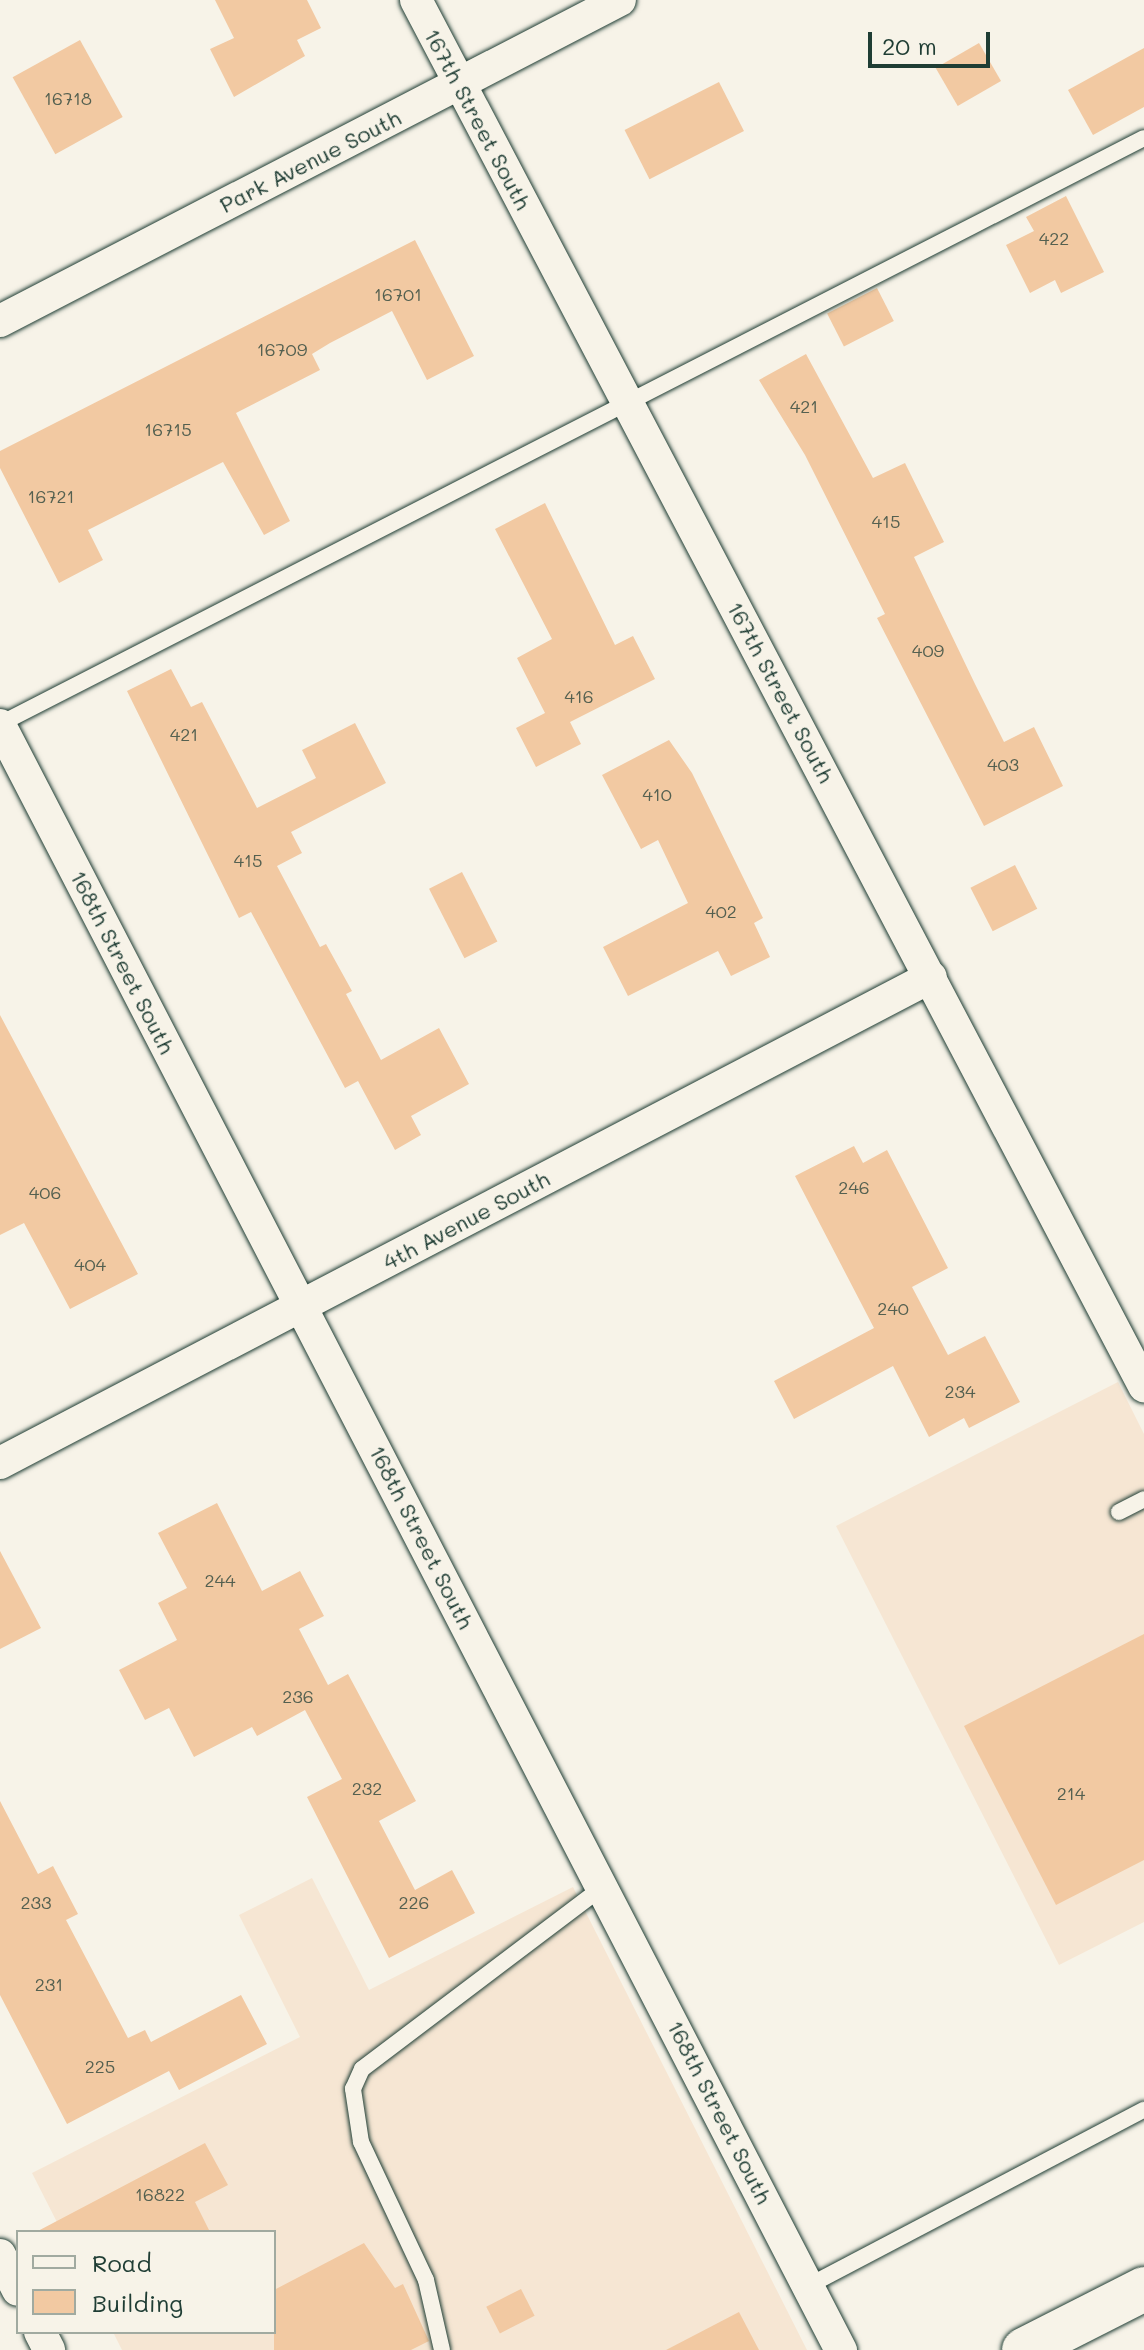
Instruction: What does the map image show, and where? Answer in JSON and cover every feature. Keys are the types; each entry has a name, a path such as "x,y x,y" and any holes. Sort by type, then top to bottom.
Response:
{"main road":[{"path":"1024,2350 1144,2289"}],"street":[{"name":"167th Street South","path":"416,0 1144,1386"},
{"name":"Park Avenue South","path":"0,321 620,0"},
{"name":"168th Street South","path":"0,725 841,2350"},
{"name":"4th Avenue South","path":"0,1463 931,977"},
{"path":"0,2255 16,2286"}],"lane":[{"path":"0,725 630,405 1144,138"},
{"path":"1119,1512 1144,1499"},
{"path":"442,2350 426,2280 361,2142 353,2089 362,2069 603,1887"},
{"path":"810,2285 1144,2110"}],"shaded area":[{"path":"1118,1382 1144,1434 1144,1922 1059,1965 836,1526"},
{"path":"312,1878 369,1990 573,1887 807,2350 122,2350 114,2334 276,2334 276,2230 61,2230 32,2173 300,2037 239,1915"}],"building":[{"path":"215,0 307,0 321,28 297,40 305,56 234,97 210,49 234,38"},
{"path":"80,40 123,117 55,154 13,77"},
{"path":"979,43 1001,81 958,106 936,68"},
{"path":"1144,48 1144,107 1093,135 1068,90"},
{"path":"719,82 744,131 650,179 625,130"},
{"path":"1066,196 1104,272 1061,293 1055,280 1030,293 1006,245 1034,231 1026,217"},
{"path":"415,240 474,356 427,380 392,311 330,343 312,354 320,370 236,413 290,521 264,535 223,462 88,530 103,560 59,583 0,468 0,451"},
{"path":"877,288 894,321 844,346 827,313"},
{"path":"806,354 873,478 905,463 944,542 914,557 975,684 1004,742 1034,727 1063,786 984,826 877,618 885,614 805,455 759,380"},
{"path":"545,503 615,645 633,636 655,679 570,722 581,744 536,767 516,728 545,713 517,658 552,639 495,529"},
{"path":"171,669 191,707 202,702 257,808 316,778 302,750 355,723 386,783 291,832 302,853 277,866 320,947 326,944 352,991 346,994 381,1060 439,1028 469,1084 411,1116 421,1135 395,1150 358,1081 345,1088 251,912 239,918 127,691"},
{"path":"669,740 692,773 763,918 754,923 770,957 731,976 718,951 628,996 603,947 688,903 658,840 641,849 602,775"},
{"path":"1015,865 1037,909 993,931 970,888"},
{"path":"462,872 497,941 464,958 429,889"},
{"path":"0,1015 138,1274 70,1309 24,1223 0,1235"},
{"path":"854,1146 863,1163 887,1150 948,1268 912,1287 948,1355 985,1336 1020,1402 969,1428 964,1418 929,1437 893,1366 794,1419 774,1381 874,1328 795,1176"},
{"path":"217,1503 262,1591 300,1571 324,1616 299,1629 328,1685 348,1674 416,1801 379,1821 415,1890 452,1870 475,1913 389,1958 307,1797 342,1779 305,1710 257,1736 252,1727 194,1757 169,1708 145,1720 119,1670 177,1640 158,1603 187,1588 158,1533"},
{"path":"0,1551 41,1628 0,1649"},
{"path":"1144,1634 1144,1860 1056,1905 964,1726"},
{"path":"0,1801 38,1874 53,1866 78,1914 66,1920 128,2038 145,2030 151,2042 241,1995 267,2044 179,2090 169,2071 67,2124 0,1995"},
{"path":"205,2143 228,2185 195,2202 209,2230 40,2230"},
{"path":"364,2243 395,2288 403,2284 429,2341 411,2350 274,2350 276,2289"},
{"path":"521,2289 535,2316 500,2333 486,2307"},
{"path":"739,2312 759,2350 666,2350"}]}
